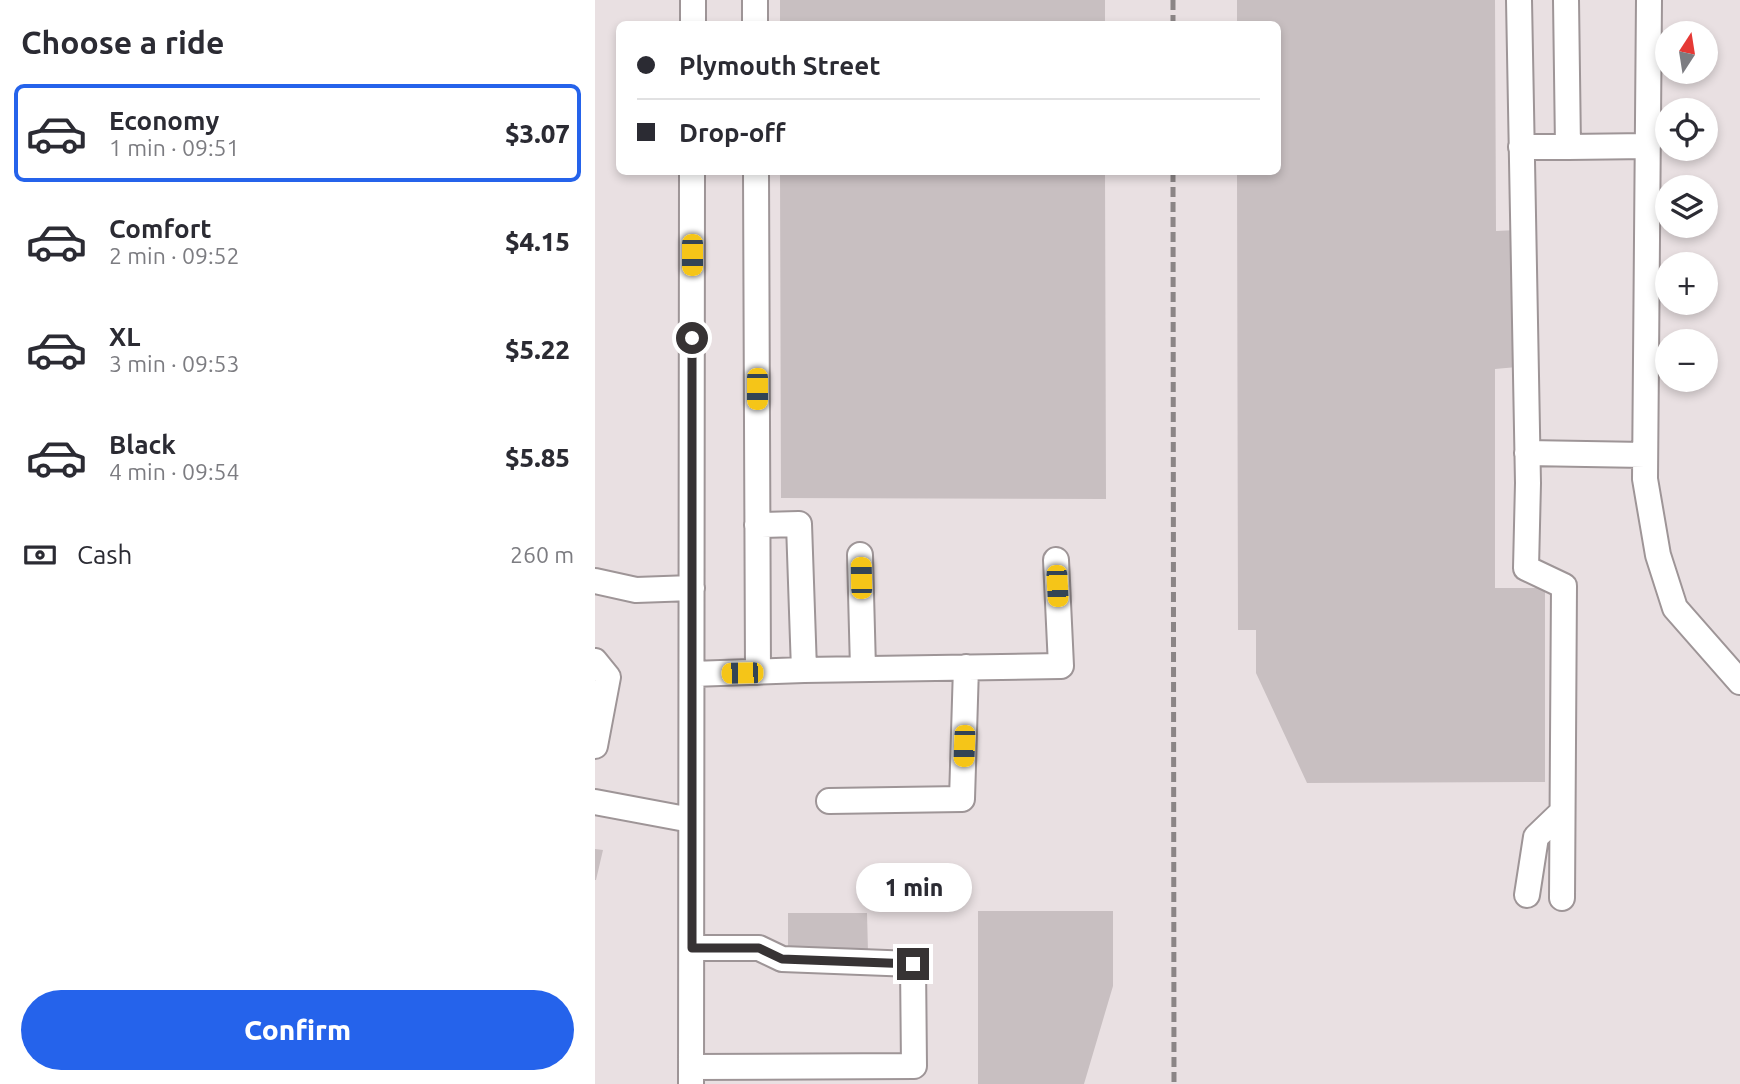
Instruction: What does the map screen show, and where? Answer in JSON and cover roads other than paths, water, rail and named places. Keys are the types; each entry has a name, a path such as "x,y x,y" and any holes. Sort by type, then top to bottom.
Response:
{"street":[{"path":"693,0 693,21"},
{"path":"755,0 755,21"},
{"path":"1519,0 1527,453 1526,568 1564,586 1562,898"},
{"path":"1566,0 1568,146"},
{"path":"1649,0 1645,479 1658,555 1675,608 1740,682"},
{"path":"1521,147 1648,146"},
{"path":"692,175 691,1076 914,1066 913,964 782,959 759,948 692,948"},
{"path":"756,175 758,672"},
{"path":"1527,453 1645,454"},
{"path":"757,525 799,524 804,670"},
{"path":"860,555 863,669"},
{"path":"692,674 1061,666 1056,560"},
{"path":"595,581 636,590 692,588"},
{"path":"595,661 608,677 595,746"},
{"path":"829,801 962,799 966,667"},
{"path":"595,802 691,820"},
{"path":"1527,895 1535,837 1562,811"}],"railway":[{"path":"1173,0 1173,21"},
{"path":"1173,175 1174,1084"}]}
